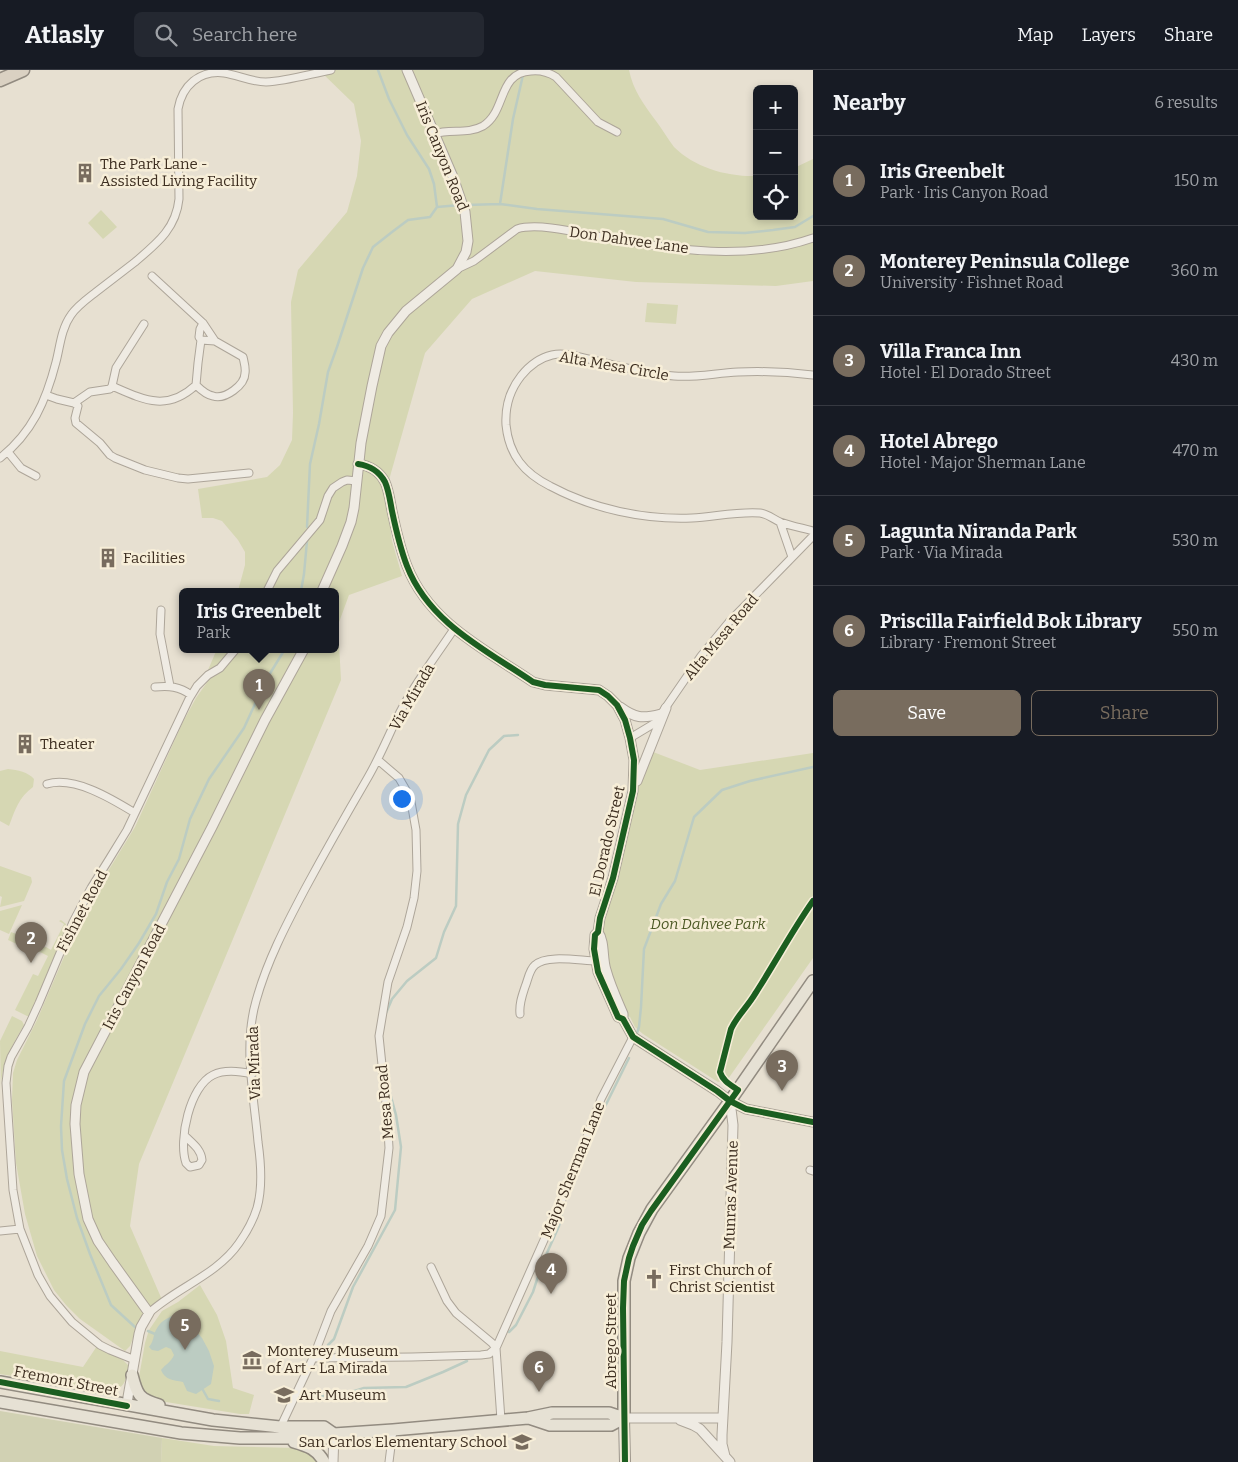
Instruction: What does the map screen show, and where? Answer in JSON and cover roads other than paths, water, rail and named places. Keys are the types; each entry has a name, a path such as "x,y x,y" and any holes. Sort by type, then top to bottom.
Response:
{"highway":[{"path":"0,80 23,70"}],"main road":[{"path":"730,1101 813,981"},
{"name":"Abrego Street","path":"625,1462 623,1308 624,1281 629,1258 639,1233 651,1211 730,1101"},
{"path":"132,1375 136,1391 143,1399 161,1406 170,1413"},
{"name":"Fremont Street","path":"0,1382 127,1406 248,1425 281,1433"},
{"name":"Fremont Street","path":"0,1402 181,1433 213,1436 281,1433 324,1427 334,1434 393,1430 528,1418 552,1413 609,1413 624,1418"},
{"path":"106,1420 120,1414 127,1406 145,1427"},
{"path":"281,1433 313,1448 324,1462"}],"street":[{"path":"0,458 8,452 32,422 46,395 62,335 71,315 90,297 155,245 174,221 179,199 178,109 181,96 188,84 212,73 226,73 254,81 267,82 331,70"},
{"name":"Iris Canyon Road","path":"323,588 351,522 358,464 381,346 406,311 457,269 466,252 468,241 465,212 453,177 406,70"},
{"path":"434,134 443,131 465,132 481,127 494,115 506,86 513,78 529,71 549,71 598,122 617,132"},
{"name":"Don Dahvee Lane","path":"457,269 474,260 517,229 524,227 540,226 619,240 686,249 720,251 772,248 804,242 813,238"},
{"path":"152,276 203,323 215,341"},
{"path":"112,386 142,398 161,402 179,398 196,385 202,340 199,337 203,323"},
{"path":"74,403 86,394 96,390 108,390 112,386 116,368 144,324"},
{"path":"196,385 213,397 222,396 241,384 246,374 243,357 215,341 202,340"},
{"name":"Alta Mesa Circle","path":"813,375 801,373 737,372 690,377 674,376 656,374 566,354 557,354 542,358 532,364 514,387 508,402 506,422 509,441 516,458 536,478 585,502 645,516 691,518 762,513 780,522 813,531"},
{"path":"46,395 74,403 78,406 75,418 76,424 100,443 110,455 146,470 188,479 249,473"},
{"path":"8,452 21,468 36,476"},
{"name":"El Dorado Street","path":"358,464 372,468 380,474 385,482 399,543 407,567 418,590 427,602 454,629 534,682 545,685 599,690 618,705 626,720 634,760 633,791 614,878 594,940 595,961 600,977 618,1017 623,1019"},
{"path":"268,588 277,571 320,520 328,496 333,488 347,480 357,481"},
{"path":"780,522 792,558"},
{"name":"Alta Mesa Road","path":"630,738 655,723 701,656 813,536"},
{"path":"160,610 160,634 170,686"},
{"name":"Via Mirada","path":"149,1313 196,1281 229,1255 239,1244 251,1223 257,1208 261,1176 250,1040 256,1002 271,957 318,866 378,760 400,712 454,629"},
{"name":"Fishnet Road","path":"135,1360 100,1345 72,1322 50,1296 38,1275 20,1229 11,1173 6,1096 8,1066 40,1003 72,922 118,846 191,695 197,686 208,675 220,668 233,653"},
{"name":"Iris Canyon Road","path":"149,1313 98,1241 88,1219 78,1174 75,1124 76,1104 88,1063 212,827 265,720 302,653"},
{"path":"155,687 170,686 182,689 191,695"},
{"path":"618,705 634,716 644,718 663,711"},
{"path":"633,791 663,711"},
{"name":"Mesa Road","path":"281,1433 314,1358 331,1311 368,1246 380,1216 389,1148 379,1036 388,982 407,927 414,898 417,871 416,830 406,790 399,778 378,760"},
{"path":"47,784 62,782 82,787 110,799 135,813"},
{"name":"El Dorado Street","path":"598,932 601,936 603,959 610,981 623,1014 623,1019 633,1037 730,1101 746,1109 813,1122"},
{"path":"520,1014 519,1006 530,970 541,961 557,959 598,961 604,977 610,981"},
{"name":"Major Sherman Lane","path":"501,1420 496,1348 572,1177 601,1099 633,1037"},
{"path":"185,1136 184,1130 195,1096 200,1087 209,1078 220,1072 239,1071 252,1074"},
{"name":"Munras Avenue","path":"727,1459 722,1444 733,1124 730,1101"},
{"path":"0,1231 20,1229"},
{"path":"314,1358 412,1358 489,1354 496,1348 456,1313 447,1301 431,1267"},
{"path":"127,1406 141,1329 149,1313"},
{"name":"Fremont Street","path":"624,1418 723,1418"},
{"name":"Fremont Street","path":"673,1418 693,1424 700,1429 727,1459"},
{"path":"389,1462 393,1430"},
{"path":"333,1462 334,1434"}],"waterway":[{"path":"307,527 310,464 328,372 363,268 373,247 408,220 430,217 437,207 434,184 429,169 407,135 389,99 378,70"},
{"path":"500,204 513,119 523,75"},
{"path":"466,205 500,204 537,209 663,219 708,232 745,233 795,227 813,216"},
{"path":"437,207 460,205"},
{"path":"302,588 307,541"},
{"path":"135,1327 111,1305 77,1218 62,1150 61,1126 64,1081 85,1024 99,996 121,969 156,914 167,882 179,859 190,819 209,779 244,728 266,680 283,653"},
{"path":"386,1013 392,999 407,981 436,958 444,932 456,906 458,824 466,795 489,750 504,736 518,735"},
{"path":"637,1033 641,1007 644,949 661,904 675,881 694,817 722,790 750,781 813,767"},
{"path":"591,1135 629,1058"},
{"path":"328,1345 334,1339 353,1287 395,1210 401,1147 396,1115 387,1082"},
{"path":"509,1332 516,1325 533,1292 542,1264 559,1226 565,1200"},
{"path":"148,1331 155,1334"},
{"path":"300,1400 345,1394 364,1388 406,1387 467,1361"},
{"path":"203,1390 208,1399 219,1401"}],"place":[{"name":"The Park Lane - Assisted Living Facility","path":"85,173"},
{"name":"Facilities","path":"108,558"},
{"name":"Iris Greenbelt","path":"259,710"},
{"name":"Theater","path":"25,744"},
{"name":"Monterey Peninsula College","path":"31,963"},
{"name":"Villa Franca Inn","path":"782,1091"},
{"name":"First Church of Christ Scientist","path":"654,1279"},
{"name":"Hotel Abrego","path":"551,1294"},
{"name":"Lagunta Niranda Park","path":"185,1350"},
{"name":"Monterey Museum of Art - La Mirada","path":"252,1360"},
{"name":"Priscilla Fairfield Bok Library","path":"539,1392"},
{"name":"Art Museum","path":"284,1395"},
{"name":"San Carlos Elementary School","path":"522,1442"}],"park label":[{"name":"Don Dahvee Park","path":"708,924"}]}
